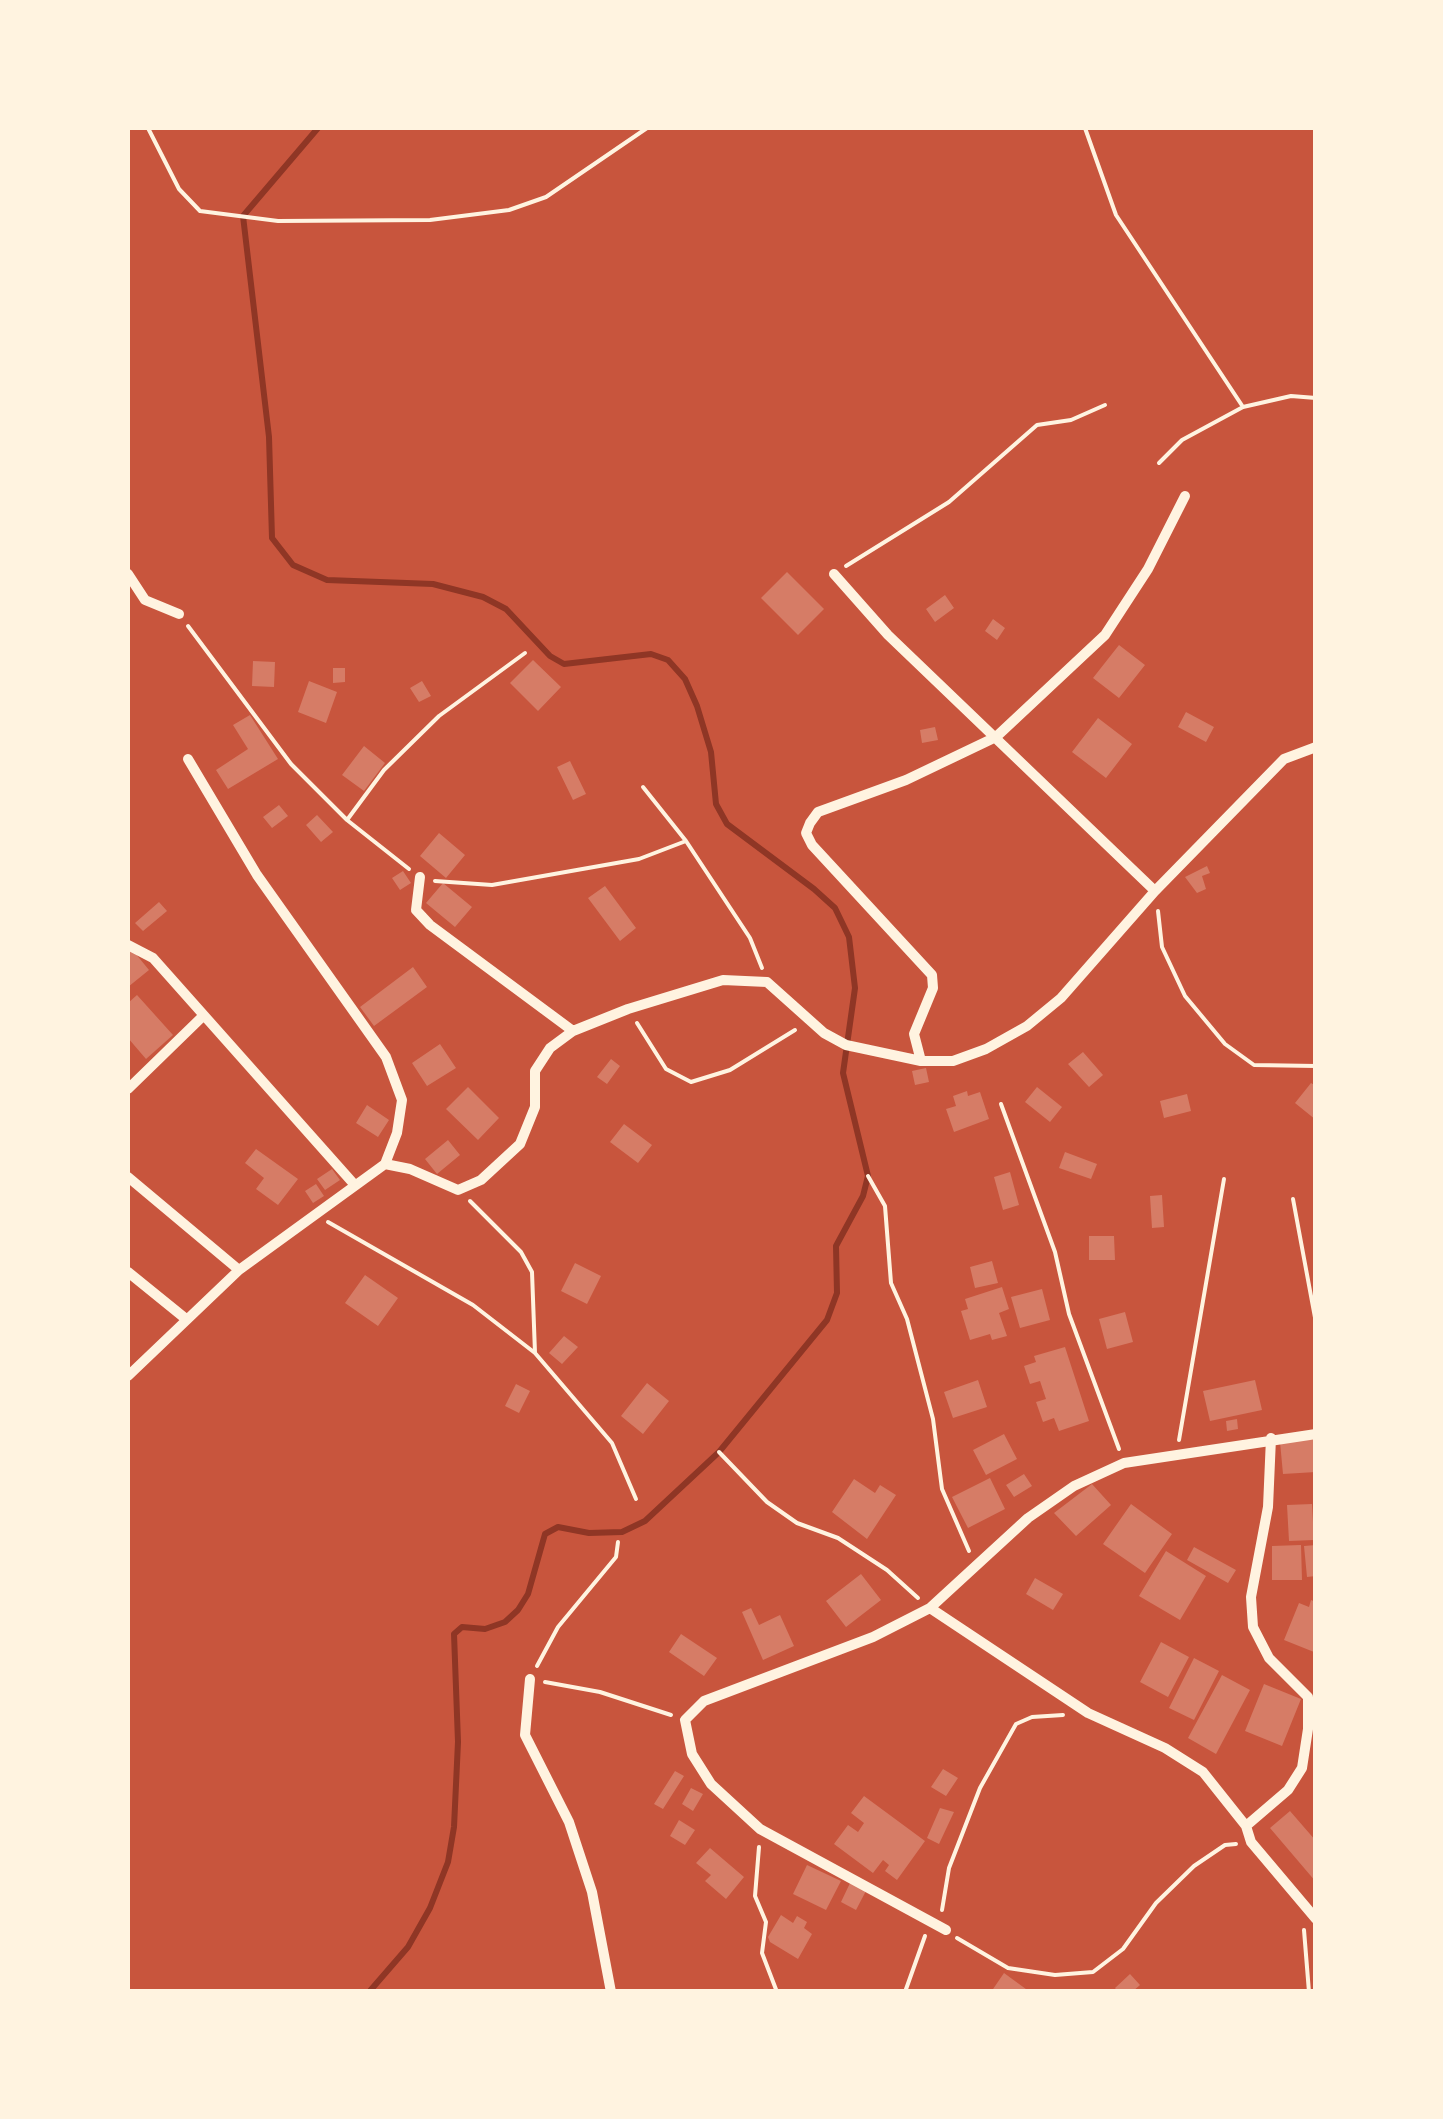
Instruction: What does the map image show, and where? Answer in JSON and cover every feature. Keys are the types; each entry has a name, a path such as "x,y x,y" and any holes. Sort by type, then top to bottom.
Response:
{"street":[{"path":"921,1062 914,1034 933,988 932,975 893,936 840,870 812,846 806,833 818,812 906,780 996,737 1106,635 1148,568 1185,496"},
{"path":"128,574 145,600 179,614"},
{"path":"834,574 888,635 1155,891"},
{"path":"385,1164 410,1169 458,1190 481,1180 520,1144 536,1107 535,1071 550,1048 573,1031 628,1009 723,980 767,982 846,1045 921,1062 953,1061 986,1049 1028,1026 1061,998 1155,891 1284,758 1316,746"},
{"path":"128,1376 239,1270 312,1213 385,1164 397,1133 402,1100 386,1057 258,875 188,760"},
{"path":"420,877 416,910 430,925 573,1031"},
{"path":"128,945 153,958 202,1018 354,1184"},
{"path":"128,1089 202,1018"},
{"path":"128,1176 239,1270"},
{"path":"128,1272 186,1319"},
{"path":"946,1930 760,1829 711,1784 692,1754 685,1720 704,1701 873,1637 930,1608 975,1565 1074,1486 1124,1463 1316,1434"},
{"path":"1246,1826 1288,1790 1302,1768 1308,1729 1308,1697 1270,1658 1253,1627 1251,1597 1268,1507 1271,1438"},
{"path":"930,1608 1088,1712 1165,1748 1203,1772 1246,1826 1250,1842 1316,1919"},
{"path":"530,1679 525,1735 568,1822 592,1892 611,1992"},
{"path":"1308,1729 1316,1718"}],"path":[{"path":"148,128 179,189 200,210 278,221 430,220 509,210 546,197 647,128"},
{"path":"1085,128 1116,215 1243,407"},
{"path":"1159,463 1182,440 1243,407 1291,396 1316,398"},
{"path":"834,574 949,502 1038,425 1071,420 1105,405"},
{"path":"179,614 291,764 347,820 420,877 492,886 638,859 686,841"},
{"path":"347,820 384,770 439,716 525,653"},
{"path":"642,787 686,841 750,938 767,982"},
{"path":"1155,891 1162,946 1186,996 1225,1044 1254,1065 1316,1066"},
{"path":"628,1009 666,1069 691,1082 730,1070 812,1020"},
{"path":"1001,1104 1054,1252 1069,1314 1124,1463"},
{"path":"868,1176 886,1206 891,1282 907,1319 933,1419 942,1489 975,1565"},
{"path":"1178,1452 1187,1376 1216,1249 1224,1179"},
{"path":"458,1190 521,1252 532,1272 535,1352"},
{"path":"1293,1199 1316,1322"},
{"path":"312,1213 473,1304 535,1352 612,1443 636,1499"},
{"path":"719,1452 767,1502 887,1570 930,1608"},
{"path":"618,1542 616,1557 558,1627 530,1679 600,1692 685,1720"},
{"path":"1088,1712 1032,1717 1016,1724 980,1788 950,1868 942,1904 946,1930 1008,1968 1055,1976 1092,1972 1124,1949 1156,1903 1194,1866 1225,1845 1250,1842"},
{"path":"760,1829 756,1896 766,1922 762,1952 776,1992"},
{"path":"1302,1906 1309,1992"},
{"path":"906,1992 930,1922"}],"building":[{"path":"787,572 824,609 798,635 761,598"},
{"path":"945,595 954,608 935,622 926,609"},
{"path":"993,619 1005,628 997,640 985,631"},
{"path":"1119,645 1145,665 1119,698 1093,678"},
{"path":"533,660 561,687 538,711 510,683"},
{"path":"253,661 275,662 274,687 252,686"},
{"path":"333,668 345,668 345,682 333,683"},
{"path":"309,681 337,692 326,723 298,712"},
{"path":"422,681 431,696 419,702 410,688"},
{"path":"1186,712 1214,727 1206,742 1178,727"},
{"path":"250,715 278,759 228,789 216,770 248,749 233,725"},
{"path":"1098,718 1132,744 1106,778 1072,752"},
{"path":"935,727 938,740 922,743 920,730"},
{"path":"364,746 385,763 364,791 342,775"},
{"path":"570,761 586,794 573,800 557,767"},
{"path":"279,805 288,816 272,828 263,817"},
{"path":"317,815 333,832 321,842 306,825"},
{"path":"439,833 465,855 446,878 420,856"},
{"path":"1207,866 1210,873 1202,876 1206,889 1197,893 1185,877"},
{"path":"403,871 411,883 400,890 392,878"},
{"path":"443,883 472,907 455,927 426,903"},
{"path":"605,886 636,928 620,941 588,898"},
{"path":"159,902 167,911 143,931 135,923"},
{"path":"131,948 149,970 128,987 128,951"},
{"path":"413,967 427,987 374,1026 360,1007"},
{"path":"137,995 173,1035 146,1059 128,1038 128,1003"},
{"path":"440,1044 456,1068 427,1086 412,1063"},
{"path":"1083,1052 1103,1075 1089,1087 1068,1064"},
{"path":"611,1059 620,1066 607,1084 597,1077"},
{"path":"926,1068 929,1082 915,1085 912,1071"},
{"path":"1311,1083 1316,1086 1316,1120 1295,1103"},
{"path":"468,1087 499,1118 478,1140 446,1109"},
{"path":"1037,1087 1062,1107 1050,1122 1025,1102"},
{"path":"967,1091 968,1096 980,1092 989,1119 954,1132 946,1109 956,1106 953,1096"},
{"path":"1187,1094 1191,1111 1164,1118 1160,1101"},
{"path":"367,1105 389,1120 378,1137 356,1123"},
{"path":"624,1124 652,1145 638,1163 610,1142"},
{"path":"448,1140 460,1155 437,1174 425,1159"},
{"path":"256,1149 298,1179 278,1205 256,1189 264,1178 245,1163"},
{"path":"1065,1152 1097,1164 1091,1179 1059,1168"},
{"path":"332,1169 340,1180 325,1190 317,1179"},
{"path":"1010,1172 1019,1205 1003,1210 994,1177"},
{"path":"316,1184 324,1196 313,1203 305,1191"},
{"path":"1162,1195 1164,1227 1152,1228 1150,1196"},
{"path":"1089,1236 1114,1236 1115,1260 1089,1260"},
{"path":"992,1261 998,1283 975,1288 970,1267"},
{"path":"575,1263 601,1276 587,1304 561,1291"},
{"path":"365,1275 398,1298 378,1326 345,1303"},
{"path":"1002,1287 1009,1309 999,1313 1007,1336 992,1340 990,1334 970,1340 961,1311 968,1309 965,1299"},
{"path":"1042,1289 1050,1320 1020,1328 1011,1297"},
{"path":"1125,1312 1133,1342 1107,1349 1099,1319"},
{"path":"564,1336 578,1347 562,1364 549,1353"},
{"path":"1065,1347 1089,1421 1059,1431 1054,1418 1043,1422 1036,1402 1046,1399 1040,1381 1030,1384 1024,1366 1036,1362 1034,1356"},
{"path":"978,1380 987,1407 953,1418 944,1392"},
{"path":"1255,1380 1262,1410 1210,1421 1203,1391"},
{"path":"647,1383 669,1401 643,1434 621,1416"},
{"path":"516,1384 530,1391 519,1413 505,1406"},
{"path":"1237,1419 1238,1429 1227,1431 1226,1421"},
{"path":"1004,1434 1017,1459 986,1475 973,1450"},
{"path":"1316,1439 1316,1472 1283,1474 1280,1442"},
{"path":"1024,1474 1032,1486 1014,1497 1006,1485"},
{"path":"990,1478 1005,1509 968,1528 952,1497"},
{"path":"854,1479 875,1493 880,1485 896,1495 867,1539 832,1512"},
{"path":"1092,1484 1111,1505 1076,1536 1054,1513"},
{"path":"1131,1504 1172,1534 1145,1573 1103,1544"},
{"path":"1312,1504 1314,1540 1289,1541 1287,1505"},
{"path":"1301,1545 1302,1580 1272,1580 1272,1546"},
{"path":"1316,1545 1316,1576 1307,1577 1304,1546"},
{"path":"1194,1547 1236,1570 1228,1583 1187,1560"},
{"path":"1166,1551 1206,1576 1180,1620 1139,1596"},
{"path":"861,1574 881,1600 846,1627 826,1601"},
{"path":"1035,1578 1063,1594 1053,1610 1026,1594"},
{"path":"1311,1600 1316,1602 1314,1652 1284,1640 1299,1603 1309,1607"},
{"path":"751,1608 759,1625 780,1615 794,1646 763,1660 742,1612"},
{"path":"681,1634 717,1658 704,1676 669,1652"},
{"path":"1161,1642 1189,1657 1168,1697 1140,1682"},
{"path":"1194,1658 1219,1671 1194,1720 1169,1708"},
{"path":"1222,1675 1250,1690 1216,1754 1188,1738"},
{"path":"1264,1684 1301,1699 1282,1746 1245,1731"},
{"path":"943,1769 958,1778 946,1796 931,1787"},
{"path":"675,1771 684,1776 663,1809 654,1804"},
{"path":"691,1788 703,1794 693,1811 682,1804"},
{"path":"864,1796 925,1841 897,1880 885,1871 889,1865 883,1860 873,1873 834,1844 848,1825 858,1832 864,1823 851,1813"},
{"path":"940,1808 954,1812 939,1844 927,1838"},
{"path":"1290,1811 1316,1841 1316,1882 1270,1828"},
{"path":"679,1820 695,1830 685,1845 670,1836"},
{"path":"710,1848 744,1877 726,1899 705,1881 711,1875 696,1863"},
{"path":"807,1865 841,1881 826,1910 793,1894"},
{"path":"851,1881 867,1889 856,1910 841,1902"},
{"path":"781,1915 793,1923 797,1916 807,1922 804,1928 812,1934 798,1959 768,1937"},
{"path":"1004,1973 1030,1992 991,1992"},
{"path":"1130,1974 1140,1985 1132,1992 1118,1992 1115,1988"}],"waterway":[{"path":"318,128 243,216 269,437 272,538 293,565 327,580 433,584 483,597 506,609 550,656 564,664 651,654 668,660 685,679 697,706 711,752 716,804 727,824 835,908 849,937 855,988 843,1073 868,1176 863,1196 836,1246 837,1293 827,1320 719,1452 645,1521 622,1532 589,1533 558,1527 545,1534 528,1594 518,1610 505,1622 485,1629 462,1627 454,1634 458,1742 454,1827 448,1862 430,1908 408,1947 369,1992"}]}
